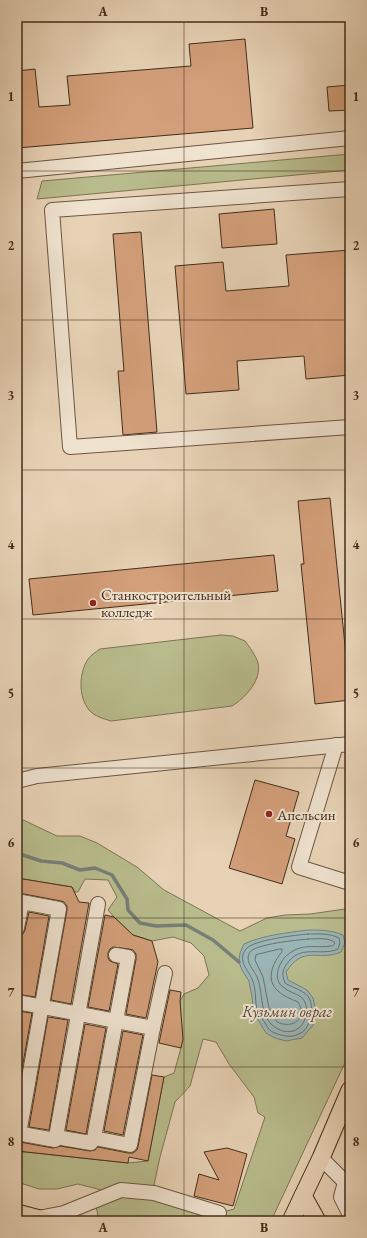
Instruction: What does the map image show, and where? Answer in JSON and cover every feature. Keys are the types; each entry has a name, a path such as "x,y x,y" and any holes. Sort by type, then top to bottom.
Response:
{"main road":[{"path":"291,1221 321,1158 350,1090"},
{"path":"303,1196 317,1221"},
{"path":"17,1213 42,1220"}],"street":[{"path":"17,171 350,138"},
{"path":"350,189 52,210 70,447 350,427"},
{"path":"17,781 38,776 350,744"},
{"path":"336,745 299,867 350,883"},
{"path":"17,928 22,902 59,908 18,1134 55,1140 56,1137 91,1143 94,1138 128,957 116,954"},
{"path":"56,1137 98,904"},
{"path":"94,1138 130,1144 165,973"},
{"path":"17,1002 153,1028"},
{"path":"321,1158 345,1182 341,1197 350,1215"},
{"path":"333,1170 350,1176"},
{"path":"42,1220 64,1213 121,1190 154,1194 219,1214"}],"green space":[{"path":"350,154 350,170 37,199 42,181"},
{"path":"221,635 233,636 245,641 254,654 259,669 255,682 251,688 232,706 111,721 94,714 85,704 81,691 81,678 88,659 100,649"},
{"path":"17,817 57,836 80,836 97,843 137,867 164,890 240,931 267,918 285,915 310,914 345,909 350,914 350,1052 271,1221 115,1221 98,1216 95,1201 113,1193 78,1184 57,1189 39,1189 17,1182 17,1151 128,1163 148,1161 164,1077 174,1073 181,1048 180,1001 184,994 198,988 209,975 204,956 191,943 173,937 152,941 133,935 108,910 117,897 108,880 85,879 78,892 75,892 72,887 17,878","holes":["203,1039 216,1042 229,1064 254,1097 258,1113 265,1117 234,1209 219,1213 140,1189 154,1185 175,1102 190,1086"]}],"water":[{"name":"Кузьмин овраг","path":"308,930 339,933 343,935 345,943 341,952 333,955 312,955 299,958 286,972 288,980 307,990 313,998 316,1011 314,1024 302,1038 286,1041 275,1038 266,1033 254,1013 249,981 239,962 240,953 244,944 259,938"}],"building":[{"path":"245,39 253,128 17,148 17,71 35,69 39,107 70,105 67,76 191,66 189,44"},
{"path":"350,85 350,110 329,111 327,87"},
{"path":"274,209 277,244 222,248 219,214"},
{"path":"141,232 157,432 123,435 118,371 124,371 113,234"},
{"path":"350,250 350,375 306,379 304,356 237,361 239,390 186,394 175,266 223,262 226,291 289,286 286,255"},
{"path":"330,498 347,665 350,664 350,700 315,704 301,564 304,564 298,501"},
{"path":"274,555 278,591 33,615 29,579"},
{"name":"Апельсин","path":"255,780 299,792 286,836 295,839 282,884 229,868"},
{"path":"17,878 72,887 79,902 89,903 71,1004 51,1000 67,906 61,901 24,894 17,895"},
{"path":"29,912 49,916 35,997 17,994 17,966 22,938 17,936 23,934 25,930"},
{"path":"105,915 114,917 133,935 152,941 158,962 146,1018 126,1014 136,959 136,954 133,950 129,949 113,947 108,953 108,958 110,961 118,964 109,1011 88,1007"},
{"path":"170,990 181,992 180,1001 183,1039 181,1048 159,1043"},
{"path":"17,1011 32,1013 17,1097"},
{"path":"48,1017 68,1020 49,1130 29,1127"},
{"path":"85,1024 106,1028 86,1134 66,1130"},
{"path":"123,1031 143,1035 123,1135 104,1131"},
{"path":"152,1075 164,1077 148,1161 129,1157 128,1163 17,1151 17,1142 20,1142 53,1148 60,1146 90,1151 95,1150 98,1147 133,1153 138,1147"},
{"path":"227,1148 247,1154 233,1206 194,1196 199,1174 219,1180 204,1152"}],"waterway":[{"path":"17,853 41,861 62,863 80,870 95,868 112,875 127,899 128,910 140,923 156,926 186,925 213,940 239,962"}],"place":[{"name":"Станкостроительный колледж","path":"93,603"},
{"name":"Апельсин","path":"269,814"}]}
